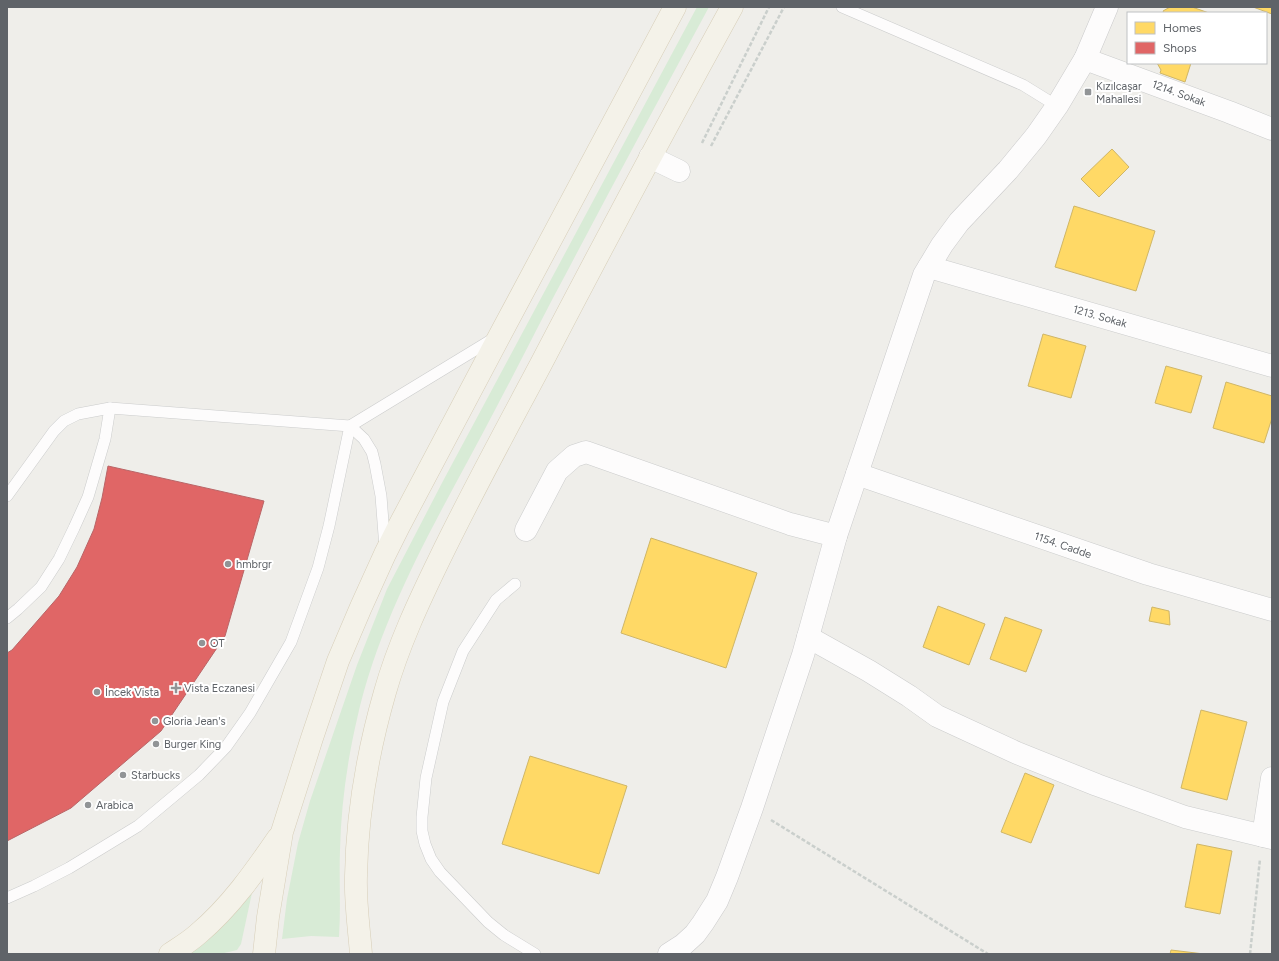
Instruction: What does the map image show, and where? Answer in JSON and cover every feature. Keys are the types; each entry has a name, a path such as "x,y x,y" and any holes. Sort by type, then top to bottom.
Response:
{"main road":[{"path":"264,954 268,917 282,832 338,661 361,607 385,554 675,7"},
{"path":"361,954 356,878 361,810 367,772 385,691 404,638 422,595 456,526 650,157 732,7"},
{"path":"170,954 197,935 217,917 253,876 282,832"}],"street":[{"path":"670,954 695,934 717,901 727,878 752,808 808,637 836,536 924,275 942,245 959,222 1008,170 1036,136 1057,106 1085,59 1107,7"},
{"name":"1214. Sokak","path":"1085,59 1272,129"},
{"path":"650,157 679,172"},
{"name":"1213. Sokak","path":"929,267 1272,366"},
{"path":"526,530 557,471 574,456 586,452 790,524 836,536"},
{"name":"1154. Cadde","path":"857,474 1148,574 1272,610"},
{"path":"808,637 909,696 937,716 1017,753 1185,818 1268,837 1272,778"}],"lane":[{"path":"842,7 1023,85 1057,106"},
{"path":"7,496 54,430 64,421 78,414 110,408 350,426 500,335"},
{"path":"7,618 41,586 59,558 74,528 88,497 105,439 110,408"},
{"path":"350,426 364,440 372,452 381,496 385,554"},
{"path":"7,898 69,868 138,826 199,775 226,747 250,713 291,642 318,568 329,526 350,426"},
{"path":"515,584 496,600 463,651 443,702 426,778 422,831 431,859 440,872 488,922 504,935 535,954"}],"path":[{"path":"702,143 769,7"},
{"path":"711,146 784,7"},
{"path":"752,808 988,954"},
{"path":"1250,954 1256,895 1268,837"}],"green space":[{"path":"697,7 709,7 604,202 416,559 382,637 368,678 357,719 345,784 341,834 339,937 311,936 282,939 287,899 298,843 310,801 357,665 387,589 443,481"},
{"path":"253,888 241,944 237,950 220,954 183,954"}],"building: Homes":[{"path":"1170,7 1192,7 1206,12 1164,12"},
{"path":"1253,7 1272,7 1272,14"},
{"path":"1158,64 1191,64 1185,82 1160,73 1161,70"},
{"path":"1112,149 1129,167 1099,197 1081,179"},
{"path":"1074,206 1155,231 1136,291 1055,267"},
{"path":"1043,334 1086,346 1071,398 1028,386"},
{"path":"1166,366 1202,376 1191,413 1155,403"},
{"path":"1226,382 1272,396 1272,418 1264,443 1213,428"},
{"path":"651,538 757,573 726,668 621,633"},
{"path":"938,606 985,624 969,665 923,647"},
{"path":"1152,607 1169,611 1170,625 1149,621"},
{"path":"1005,617 1042,630 1026,672 990,659"},
{"path":"1201,710 1247,722 1227,800 1181,788"},
{"path":"530,756 627,786 599,874 502,844"},
{"path":"1025,773 1054,785 1031,843 1001,832"},
{"path":"1197,844 1232,851 1220,914 1185,907"},
{"path":"1171,950 1204,954 1170,954"}],"building: Shops":[{"name":"İncek Vista","path":"108,466 264,501 225,636 161,731 71,808 7,841 7,653 12,650 59,596 77,567 94,529"}],"place":[{"name":"Kızılcaşar Mahallesi","path":"1088,92"},
{"name":"hmbrgr","path":"228,564"},
{"name":"OT","path":"202,643"},
{"name":"Vista Eczanesi","path":"176,688"},
{"name":"İncek Vista","path":"97,692"},
{"name":"Gloria Jean's","path":"155,721"},
{"name":"Burger King","path":"156,744"},
{"name":"Starbucks","path":"123,775"},
{"name":"Arabica","path":"88,805"}]}
